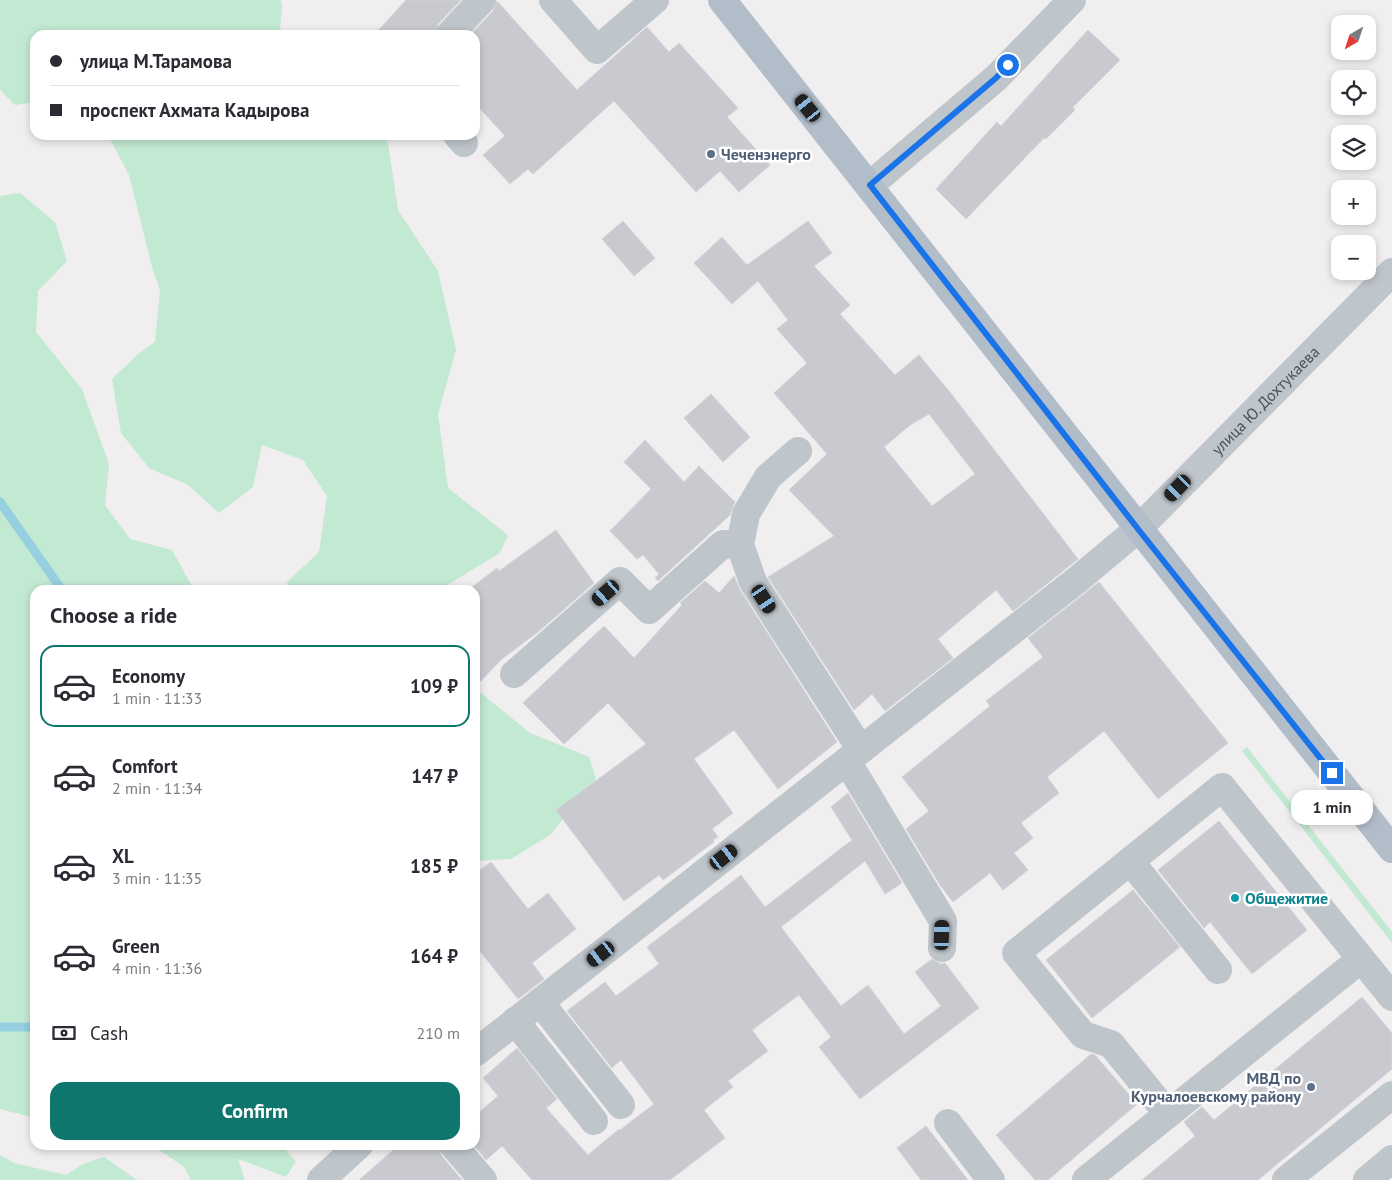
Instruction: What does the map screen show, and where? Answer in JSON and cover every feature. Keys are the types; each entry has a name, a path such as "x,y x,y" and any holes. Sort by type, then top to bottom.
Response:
{"main road":[{"path":"722,0 870,185 1138,529 1392,849"}],"street":[{"path":"454,30 482,0"},
{"path":"553,0 597,50 655,0"},
{"path":"870,185 996,78 1072,0"},
{"name":"улица Ю. Дохтукаева","path":"480,1049 1077,580 1138,529 1392,272"},
{"path":"798,451 768,477 746,514 740,545 753,582 854,756 943,921 942,948"},
{"path":"514,674 620,581 649,610 723,544 740,545"},
{"path":"1168,1114 1111,1044 1083,1035 1016,953 1222,787 1392,997"},
{"path":"1130,861 1218,970"},
{"path":"1086,1180 1361,959"},
{"path":"540,1002 621,1105"},
{"path":"515,1021 594,1121"},
{"path":"1286,1180 1392,1095"},
{"path":"948,1123 991,1180"},
{"path":"321,1180 354,1150"},
{"path":"457,1150 483,1180"},
{"path":"1367,1180 1392,1159"}],"green space":[{"path":"0,0 281,0 280,30 30,30 30,103 15,105 0,90"},
{"path":"111,140 385,140 388,143 398,210 438,271 456,350 438,414 448,488 508,535 500,553 447,585 288,585 287,582 319,552 327,496 303,460 262,445 253,487 219,513 188,485 149,468 121,433 112,379 137,355 155,342 160,290 152,267 129,175"},
{"path":"20,193 55,222 67,261 38,291 36,332 82,389 109,464 105,505 130,539 172,550 191,585 30,585 30,1117 0,1109 0,196"},
{"path":"480,692 530,733 589,757 596,779 550,835 511,859 480,861"},
{"path":"1247,747 1392,932 1392,943 1242,751"},
{"path":"159,1150 286,1150 296,1162 286,1177 238,1159 245,1180 191,1180 184,1167"},
{"path":"0,1155 14,1163 66,1175 83,1164 104,1157 137,1180 0,1180"}],"building":[{"path":"406,0 461,0 438,24 436,30 379,30"},
{"path":"497,1 577,90 647,27 669,52 679,43 738,108 727,117 770,165 739,192 720,171 696,192 614,101 533,174 528,169 510,184 483,155 505,136 480,108 480,30 475,30 493,11"},
{"path":"1088,30 1120,60 1073,107 1075,110 1046,139 1044,138 966,219 936,189 997,122 1001,126"},
{"path":"623,221 655,258 634,276 602,239"},
{"path":"808,221 832,253 814,266 850,305 840,314 895,375 919,355 953,396 1078,559 1013,611 996,590 938,639 953,658 885,711 872,694 854,710 768,577 834,536 789,490 827,454 774,393 807,363 777,329 788,320 758,281 732,304 694,263 722,237 747,265","holes":["929,414 975,474 932,506 884,447 910,425"]},
{"path":"711,394 750,437 723,462 684,418"},
{"path":"645,440 684,482 699,466 735,502 730,515 658,581 655,578 659,574 643,555 637,559 610,531 651,489 624,462"},
{"path":"556,530 594,583 538,632 502,659 480,682 480,585 475,585 497,568 499,571"},
{"path":"734,576 740,590 837,742 778,789 734,730 694,759 733,813 712,829 718,837 713,840 714,842 663,880 659,875 624,901 556,810 646,744 608,703 564,744 523,703 604,626 634,658 682,605 680,603 705,581 719,593"},
{"path":"1099,582 1228,743 1158,799 1104,731 1047,777 1059,793 1021,823 1033,838 1014,853 1028,870 1003,890 990,873 953,902 940,885 906,829 929,811 902,777 990,706 986,701 1043,657 1028,638"},
{"path":"848,793 902,883 885,894 865,861 781,927 841,1006 868,985 904,1034 941,1006 915,972 932,959 941,964 945,963 979,1008 860,1099 819,1047 831,1037 799,995 752,1030 768,1051 728,1081 733,1087 704,1110 725,1138 670,1180 532,1180 502,1146 486,1160 478,1150 480,1150 480,1112 498,1096 483,1078 517,1048 557,1099 546,1108 588,1155 619,1129 654,1104 621,1060 612,1068 567,1011 605,982 616,996 659,964 647,947 741,875 765,907 852,840 831,807"},
{"name":"Общежитие","path":"1219,821 1307,930 1252,974 1210,922 1204,928 1158,870"},
{"path":"491,862 528,909 548,893 576,929 532,963 544,979 518,999 480,951 480,870"},
{"path":"1133,890 1180,947 1092,1018 1046,960"},
{"name":"МВД по Курчалоевскому району","path":"1362,997 1392,1033 1392,1069 1258,1180 1142,1180 1195,1136 1184,1122 1202,1107 1214,1120"},
{"path":"1091,1054 1095,1055 1137,1104 1048,1180 1035,1180 996,1135"},
{"path":"926,1126 968,1180 921,1180 897,1148"},
{"path":"393,1150 440,1150 441,1155 462,1180 359,1180"}],"waterway":[{"path":"0,502 58,585"},
{"path":"0,1027 30,1027"}],"place":[{"name":"Чеченэнерго","path":"711,154"},
{"name":"Общежитие","path":"1235,898"},
{"name":"МВД по Курчалоевскому району","path":"1311,1087"}],"route":[{"path":"1008,65 996,78 870,185 1138,529 1332,773"}]}
